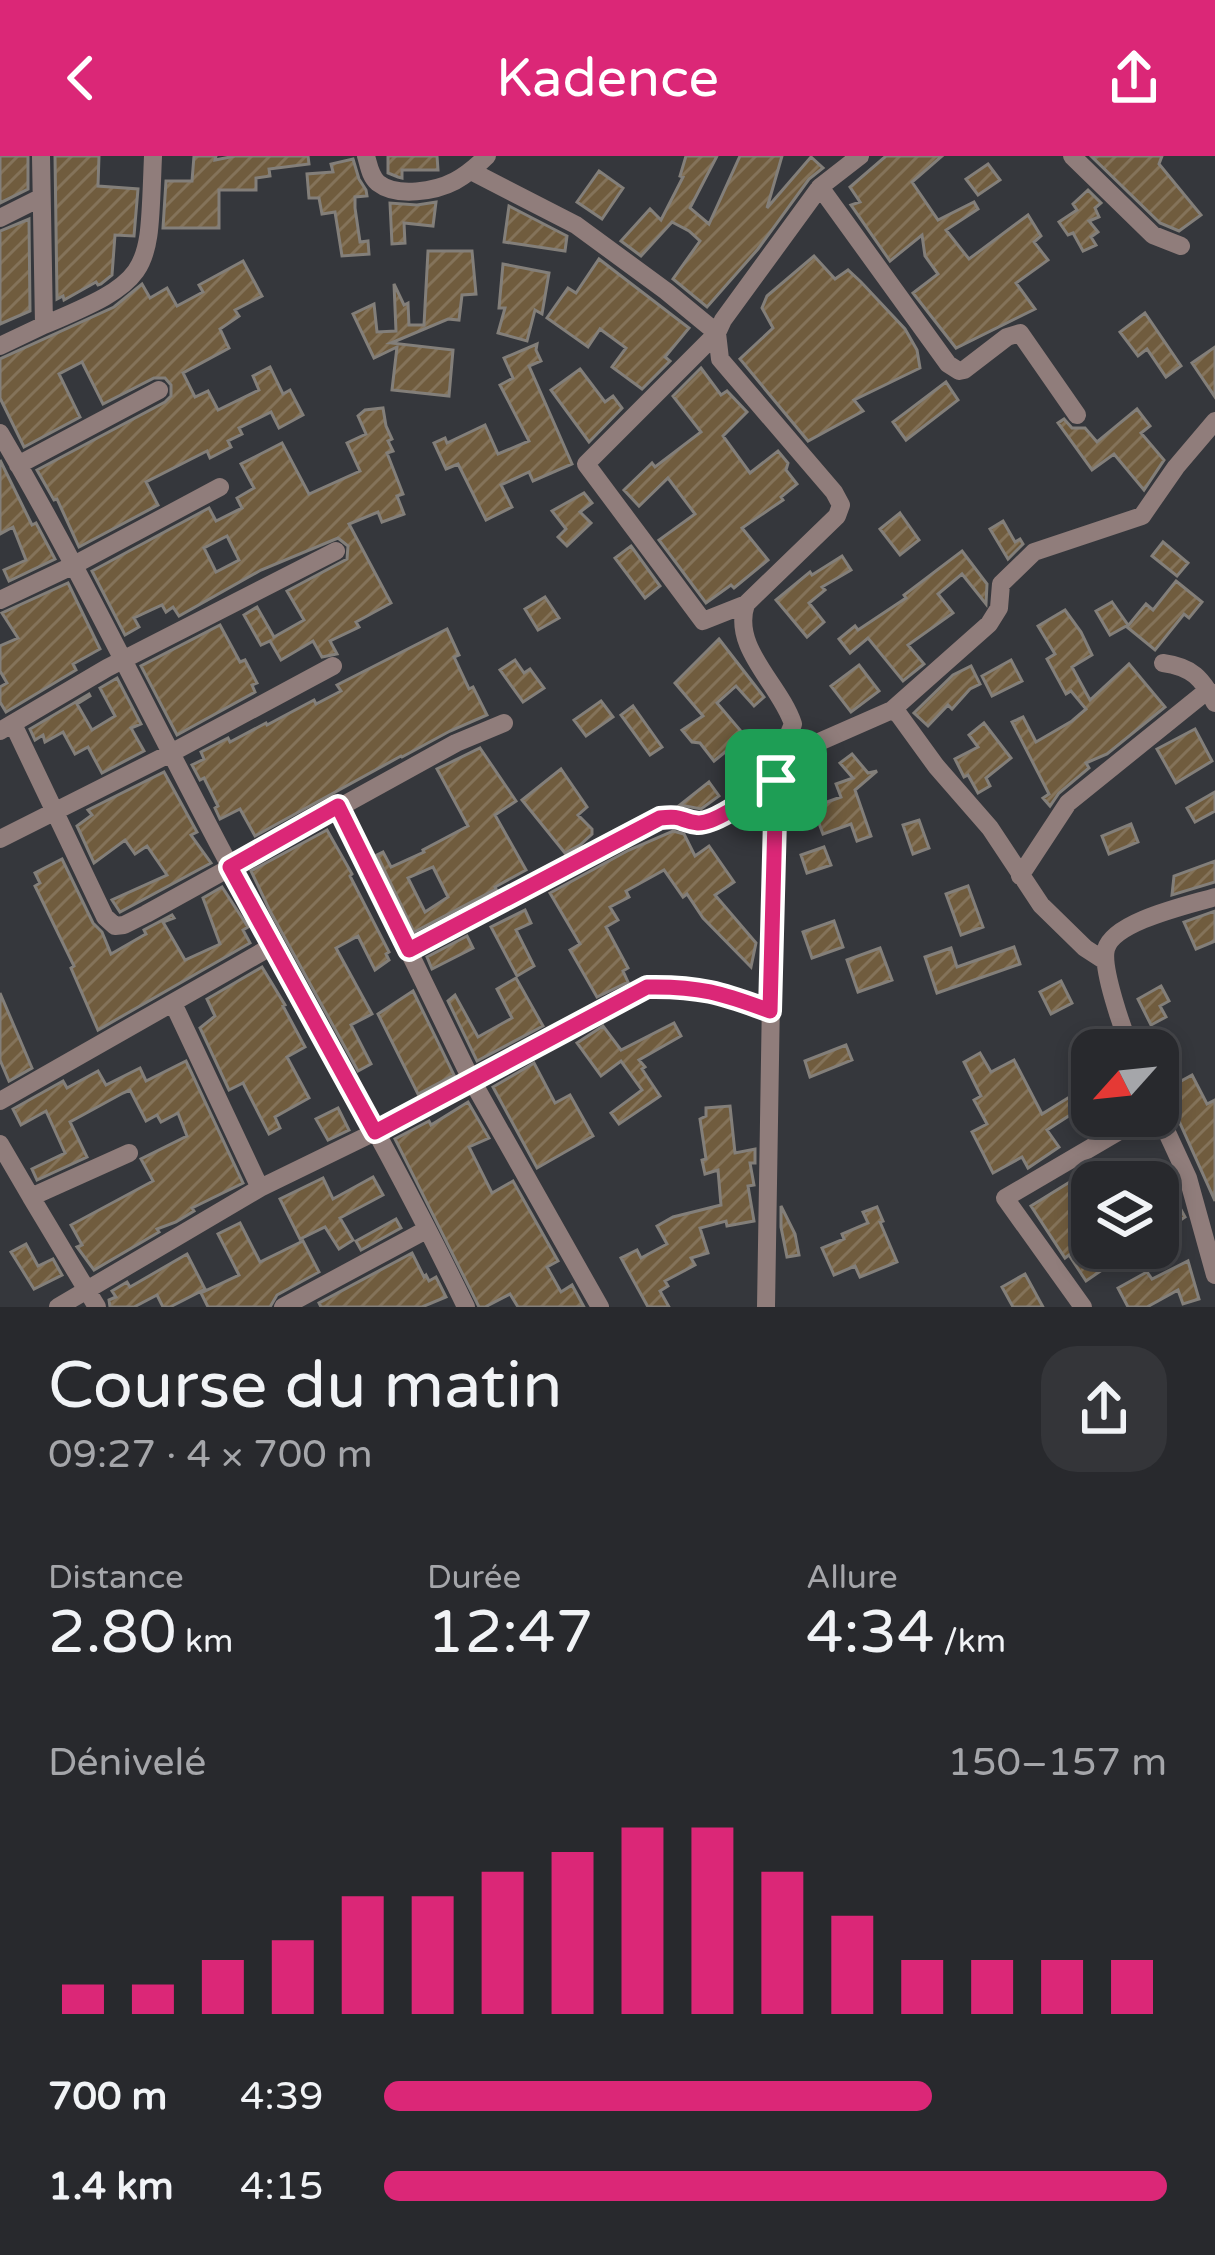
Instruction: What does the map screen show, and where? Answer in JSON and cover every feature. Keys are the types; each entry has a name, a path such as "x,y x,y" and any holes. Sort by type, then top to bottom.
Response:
{"street":[{"path":"41,156 44,325"},
{"path":"0,346 106,298 139,272 147,254 153,156"},
{"path":"367,156 370,172 394,190 449,184 487,156"},
{"path":"471,171 576,225 717,333 720,358 841,505 836,516 746,604 703,621 586,464 717,333 820,187 860,156"},
{"path":"1072,156 1153,236 1181,246"},
{"path":"820,187 952,368 964,370 1007,337 1020,333 1077,415"},
{"path":"0,218 40,198"},
{"path":"10,459 159,390"},
{"path":"778,760 892,710 989,624 999,608 1001,584 1034,552 1142,516 1215,421"},
{"path":"0,433 466,1307"},
{"path":"0,600 220,488"},
{"path":"336,551 122,659 7,727 105,917 115,926 124,925 456,743 505,722"},
{"path":"746,604 741,620 744,638 793,724 778,760 776,780 766,1307"},
{"path":"1020,876 1068,803 1211,696 1196,672 1163,663"},
{"path":"0,838 332,666"},
{"path":"892,710 990,828 1041,905 1084,948 1105,961"},
{"path":"409,950 660,818 678,815 696,823 710,821 776,780"},
{"path":"338,806 471,1079 600,1307"},
{"path":"1124,1029 1105,961 1106,947 1114,935 1162,913 1215,898"},
{"path":"0,1101 274,945"},
{"path":"58,1307 92,1299 260,1188 647,987 687,986 770,1011"},
{"path":"173,1003 260,1188"},
{"path":"1083,1307 1005,1198 1109,1137"},
{"path":"1169,1137 1188,1178 1215,1276"},
{"path":"0,1144 92,1299"},
{"path":"31,1197 129,1153"},
{"path":"283,1307 426,1230"}],"building":[{"path":"0,156 28,156 28,189 0,203"},
{"path":"55,156 99,156 98,186 138,189 134,236 115,235 112,275 64,300 63,296 57,299"},
{"path":"194,156 216,156 215,160 308,156 309,164 269,169 270,176 256,178 256,190 219,190 219,228 163,228 166,181 192,181"},
{"path":"388,156 437,156 438,170 402,170 402,178 398,177 388,173"},
{"path":"686,156 717,156 690,208 709,224 740,156 782,156 767,208 811,157 823,168 809,179 758,249 707,307 673,279 700,241 689,231 672,222 641,256 621,241 650,209 661,220 683,177"},
{"path":"886,156 942,156 912,182 938,220 974,202 978,209 946,230 969,259 1028,215 1041,236 1034,242 1048,260 1016,283 1035,309 956,348 913,293 938,274 925,256 922,235 890,261 851,205 860,202 850,187"},
{"path":"1091,156 1162,156 1159,164 1201,215 1179,231 1160,223"},
{"path":"353,159 366,190 367,196 355,197 355,208 360,242 368,241 369,254 342,256 335,212 322,214 319,198 309,198 307,174 333,172 331,164"},
{"path":"988,164 1000,180 978,195 966,179"},
{"path":"599,171 623,188 602,219 577,202"},
{"path":"1088,190 1101,203 1095,208 1099,217 1089,221 1098,232 1091,237 1096,245 1083,251 1073,233 1068,235 1059,222 1077,210 1073,204"},
{"path":"436,202 433,226 404,223 405,243 392,244 390,203"},
{"path":"509,206 567,236 565,251 504,242"},
{"path":"29,219 30,311 0,324 0,231"},
{"path":"428,251 472,251 476,294 462,295 459,320 448,319 391,343 453,350 449,396 392,390 397,347 374,358 353,314 374,304 377,332 396,331 394,284 404,305 408,303 409,325 424,325"},
{"path":"814,256 835,279 848,270 861,282 905,329 917,350 920,368 854,400 863,411 808,441 740,359 773,328 762,308 767,296"},
{"path":"599,259 689,328 665,357 670,361 642,389 612,367 626,348 600,329 588,347 547,318 568,288 576,293"},
{"path":"243,261 262,296 235,310 239,316 220,329 229,348 183,373 195,397 208,391 218,410 259,390 253,376 270,367 283,394 290,390 303,415 279,428 271,412 239,428 242,434 228,441 231,447 210,458 207,451 146,482 158,505 79,547 57,499 37,470 165,402 171,396 171,385 165,378 154,378 103,404 82,362 59,374 80,417 24,447 0,398 0,359 114,307 142,284 150,298 167,288 177,306 203,292 199,285"},
{"path":"503,264 549,273 542,314 535,310 527,341 498,333 505,308 499,308"},
{"path":"1145,313 1181,366 1166,377 1147,349 1138,356 1120,332"},
{"path":"537,344 541,361 529,366 572,464 533,481 529,472 501,485 512,507 486,520 458,464 446,469 434,443 445,438 447,443 485,425 498,454 529,441 500,385 513,378 504,358"},
{"path":"1215,347 1215,397 1192,363"},
{"path":"701,368 721,395 727,391 747,412 723,436 750,473 778,451 797,484 783,500 742,528 768,560 734,588 731,585 706,603 659,540 695,514 668,478 639,506 624,490 652,463 655,467 701,432 673,396"},
{"path":"580,369 605,402 613,396 622,408 589,442 551,390"},
{"path":"946,382 958,400 906,440 893,422"},
{"path":"383,408 392,439 388,441 393,451 387,453 403,494 397,496 404,514 382,522 378,512 349,524 391,603 330,641 337,654 322,657 313,641 281,660 270,641 261,645 244,615 257,607 274,637 304,620 287,591 347,559 348,546 338,538 261,570 179,616 173,607 166,612 162,605 134,618 139,627 125,635 92,571 209,508 216,521 242,508 237,498 254,488 241,464 282,443 309,494 360,471 347,443 366,434 358,416","holes":["227,536 239,560 216,572 204,548"]},
{"path":"1137,409 1150,426 1141,433 1164,460 1144,490 1114,454 1092,470 1058,423 1064,419 1072,428 1085,428 1097,442"},
{"path":"0,460 55,559 9,581 4,570 26,560 13,527 0,534"},
{"path":"584,493 592,503 580,512 591,523 567,546 558,537 566,529 552,511"},
{"path":"900,513 919,540 900,555 880,529"},
{"path":"1003,521 1015,542 1020,539 1023,544 1008,559 990,529"},
{"path":"1163,542 1188,563 1177,576 1152,556"},
{"path":"631,546 660,586 645,598 615,558"},
{"path":"962,551 987,584 986,604 962,574 938,594 953,613 908,645 924,664 903,681 868,638 850,653 839,639 906,598"},
{"path":"842,556 851,570 822,587 825,590 809,603 824,622 807,637 776,600 810,572"},
{"path":"1176,581 1202,602 1189,618 1184,614 1155,650 1127,627 1146,604 1153,610"},
{"path":"68,583 100,649 73,664 76,670 6,712 0,702 0,687 7,683 0,671 0,646 18,638 2,613"},
{"path":"545,597 559,618 538,630 525,609"},
{"path":"1112,602 1128,625 1110,635 1096,611"},
{"path":"1065,610 1092,655 1072,667 1090,700 1129,664 1165,707 1107,754 1086,763 1089,768 1050,806 1043,798 1049,794 1012,722 1023,717 1036,742 1086,709 1071,691 1066,694 1047,659 1055,654 1038,626"},
{"path":"220,625 240,662 245,660 257,683 252,685 255,692 177,735 141,666"},
{"path":"447,629 459,655 454,657 487,715 255,836 240,809 220,819 204,778 200,780 192,765 204,759 201,752 314,700 316,704 341,691 337,685"},
{"path":"719,639 764,697 754,706 736,686 717,703 745,736 714,761 682,730 703,716 675,683"},
{"path":"515,660 524,673 530,669 544,688 523,702 500,670"},
{"path":"1011,660 1022,681 992,696 982,676"},
{"path":"859,665 879,691 851,712 831,686"},
{"path":"971,666 980,684 952,709 948,705 928,726 914,713 953,675"},
{"path":"117,678 141,724 131,728 144,751 102,773 88,747 75,754 63,732 45,742 43,735 35,740 30,729 89,694 77,704 92,730 115,716 100,688"},
{"path":"601,701 613,717 586,736 574,720"},
{"path":"633,706 662,747 650,755 621,715"},
{"path":"984,723 1011,758 986,778 990,786 978,793 955,759 978,747 969,735"},
{"path":"1195,729 1212,761 1176,783 1157,749"},
{"path":"480,748 516,801 495,815 526,870 414,932 377,855 383,852 391,867 468,826 437,769","holes":["433,867 448,897 425,912 408,878"]},
{"path":"852,754 868,773 877,771 855,790 871,836 857,841 851,824 823,834 813,807 841,797 836,784 853,778 840,763"},
{"path":"561,769 587,807 578,815 592,829 580,845 565,853 522,800"},
{"path":"164,772 197,832 191,835 211,863 120,912 112,900 167,875 147,846 135,854 125,840 94,863 77,826 92,815 88,810"},
{"path":"709,782 719,796 701,809 680,805"},
{"path":"1215,792 1215,811 1195,822 1187,808"},
{"path":"919,820 929,848 913,854 903,825"},
{"path":"1131,824 1138,842 1109,854 1102,836"},
{"path":"327,830 389,952 389,960 375,970 358,936 336,948 372,1014 351,1025 371,1064 358,1071 251,871"},
{"path":"673,831 684,834 695,856 709,846 734,882 715,895 756,943 751,967 703,918 687,894 683,897 664,870 626,891 629,897 610,907 618,920 606,927 628,968 623,971 628,982 597,997 570,950 580,944 550,893"},
{"path":"824,847 831,865 807,873 801,855"},
{"path":"62,859 111,954 172,915 163,922 185,960 220,944 203,898 222,887 248,927 243,930 250,943 98,1030 74,966 35,886 40,883 35,873"},
{"path":"1215,861 1215,882 1172,895 1174,876"},
{"path":"968,886 983,927 961,935 946,894"},
{"path":"525,910 531,923 516,930 534,966 517,976 491,927"},
{"path":"1215,911 1215,941 1196,949 1184,922"},
{"path":"834,921 843,947 812,958 803,932"},
{"path":"467,936 473,948 432,969 427,957"},
{"path":"1014,947 1020,964 937,993 925,957 951,948 957,967"},
{"path":"880,948 892,980 858,992 847,960"},
{"path":"262,967 305,1047 287,1057 309,1098 275,1117 280,1128 269,1134 243,1083 229,1090 200,1028 215,1016 207,999"},
{"path":"516,978 543,1026 477,1061 448,1001 455,995 478,1037 512,1018 497,989"},
{"path":"1061,981 1072,1003 1051,1014 1040,992"},
{"path":"1161,986 1169,1001 1160,1006 1166,1017 1151,1025 1138,999"},
{"path":"413,991 454,1075 418,1094 378,1014"},
{"path":"0,993 32,1068 9,1081 0,1060"},
{"path":"674,1023 681,1036 639,1060 660,1096 619,1124 611,1113 642,1090 621,1061 601,1076 577,1043 603,1026 621,1050"},
{"path":"846,1045 852,1060 810,1077 805,1061"},
{"path":"980,1053 991,1072 1014,1060 1042,1114 1071,1096 1071,1114 1047,1130 1059,1147 1028,1168 1022,1157 993,1173 972,1132 987,1124 974,1100 981,1096 964,1062"},
{"path":"186,1061 243,1183 192,1208 194,1211 94,1270 77,1247 82,1245 71,1225 153,1181 141,1159 187,1136 178,1113 161,1122 157,1115 146,1121 130,1090 123,1093 70,1122 87,1157 37,1180 32,1169 65,1153 46,1111 21,1125 13,1109 63,1081 67,1088 98,1071 106,1085 140,1068 146,1081"},
{"path":"534,1063 555,1103 570,1095 593,1136 537,1168 493,1087"},
{"path":"1192,1075 1207,1104 1215,1100 1215,1201 1179,1121 1179,1082"},
{"path":"468,1102 489,1138 469,1147 492,1193 513,1181 558,1261 547,1267 561,1292 572,1285 584,1307 518,1307 510,1294 479,1307 395,1139 429,1121 431,1125"},
{"path":"730,1106 735,1153 755,1149 755,1163 750,1163 754,1185 748,1186 754,1221 700,1228 708,1253 691,1258 695,1265 665,1281 668,1286 660,1291 669,1307 648,1307 621,1258 637,1250 641,1258 667,1244 657,1226 673,1217 721,1205 718,1170 705,1174 700,1119 706,1116 706,1108"},
{"path":"338,1108 349,1130 328,1140 316,1119"},
{"path":"373,1177 383,1195 340,1218 353,1240 339,1249 325,1227 300,1239 280,1199 323,1178 333,1199"},
{"path":"1071,1181 1071,1258 1065,1258 1031,1206"},
{"path":"781,1206 795,1234 799,1255 787,1257"},
{"path":"877,1207 897,1262 860,1277 855,1266 834,1275 822,1248 868,1223 863,1212"},
{"path":"396,1219 401,1228 361,1250 356,1241"},
{"path":"240,1223 260,1262 303,1241 319,1272 277,1295 270,1307 208,1307 201,1293 239,1275 218,1234"},
{"path":"26,1244 38,1266 53,1259 62,1275 34,1289 11,1252"},
{"path":"412,1253 424,1277 429,1281 436,1277 446,1297 422,1307 321,1307 319,1303"},
{"path":"187,1254 205,1289 170,1307 163,1307 157,1295 134,1307 110,1307 109,1300 116,1297 112,1291 127,1282 130,1287"},
{"path":"1188,1261 1199,1299 1183,1304 1178,1290 1147,1307 1128,1307 1118,1288 1147,1272 1152,1279"},
{"path":"1078,1269 1103,1269 1086,1281"},
{"path":"1025,1274 1043,1307 1013,1307 1002,1287"}],"route":[{"path":"776,780 770,1011 687,986 647,987 375,1132 230,867 338,806 409,950 660,818 678,815 696,823 710,821 776,780"}]}
